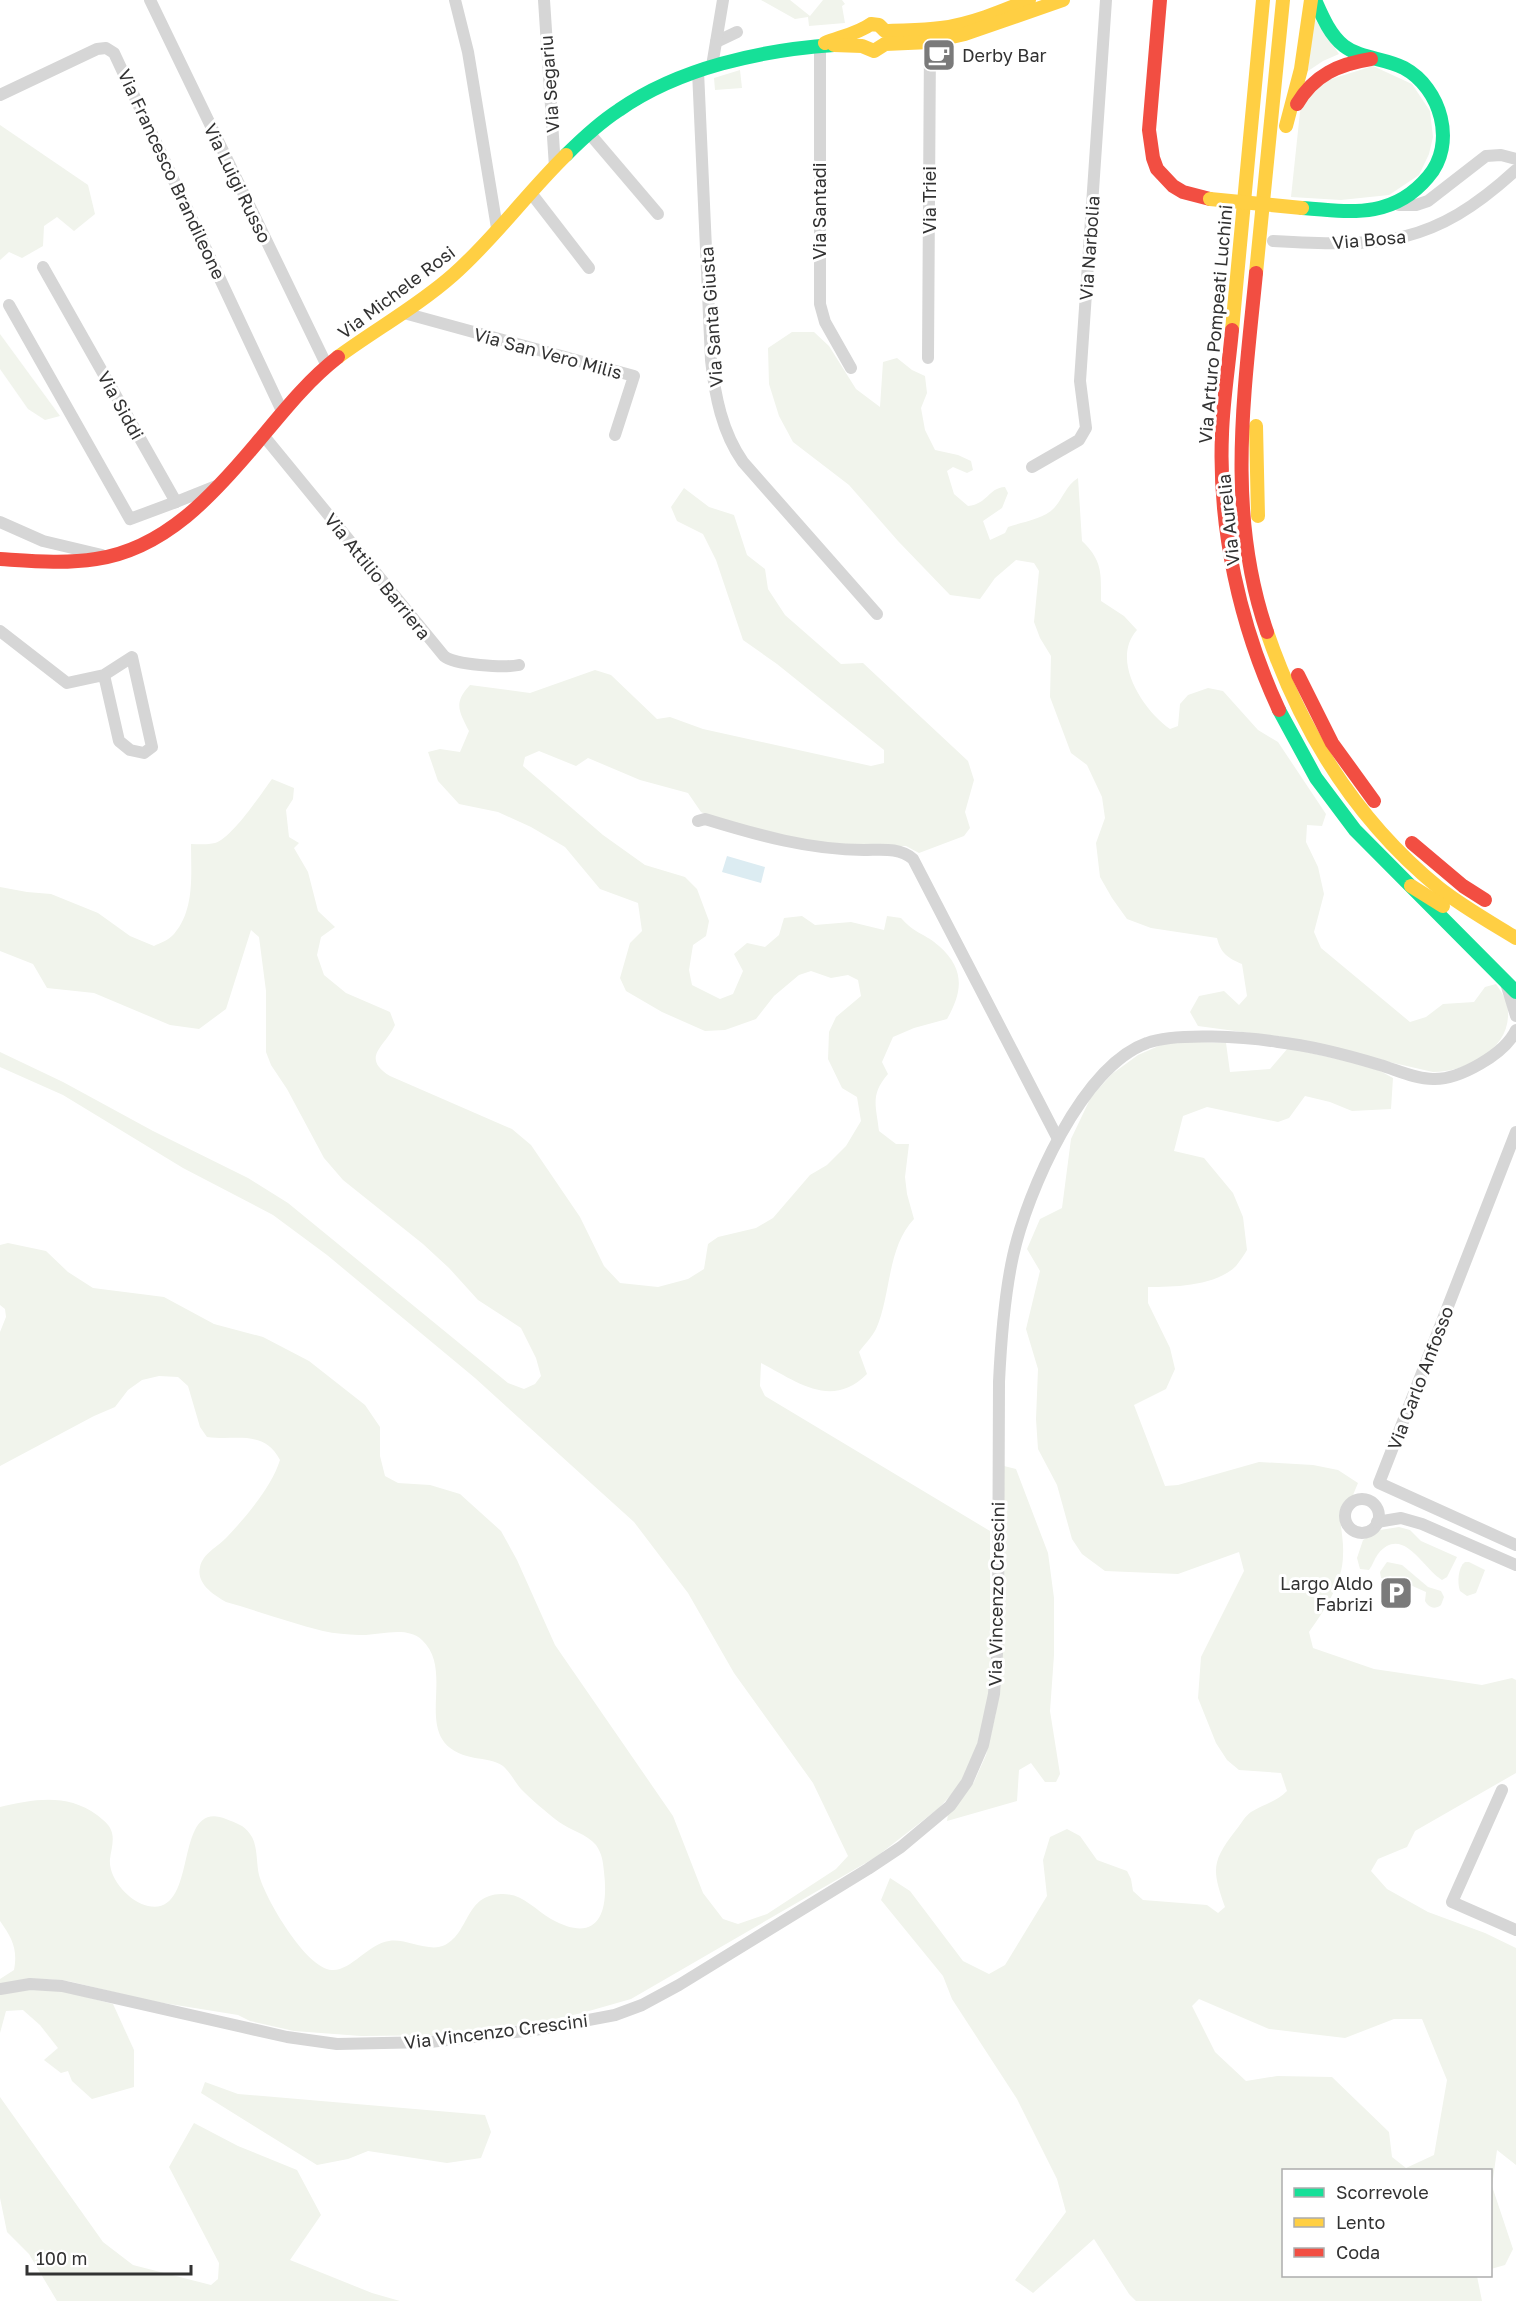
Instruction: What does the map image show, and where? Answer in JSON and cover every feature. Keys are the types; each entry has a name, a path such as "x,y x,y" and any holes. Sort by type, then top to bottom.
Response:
{"main road":[{"name":"Via Michele Rosi","path":"0,559 69,562 109,557 129,550 166,531 220,485 282,411 327,366 404,313 452,276 589,133 605,119 634,101 705,69 820,46 863,46 874,51 885,38 945,27 1029,0"},
{"name":"Via Michele Rosi","path":"885,38 930,42 986,28 1064,0"},
{"path":"1160,0 1149,130 1150,151 1160,173 1171,186 1184,194 1210,200 1366,212 1379,210 1395,204 1423,184 1435,168 1441,149 1441,119 1435,99 1418,77 1404,68 1371,59 1352,51 1339,41 1329,29 1313,0"},
{"name":"Via Arturo Pompeati Luchini","path":"1263,0 1222,435 1224,507 1233,569 1242,614 1259,663 1284,720 1307,764 1331,800 1361,838 1411,886"},
{"name":"Via Aurelia","path":"1283,0 1241,428 1240,460 1244,527 1257,596 1276,658 1297,712 1322,756 1346,790 1386,839 1430,880 1516,938"},
{"path":"1285,132 1298,0"},
{"path":"1285,132 1301,69 1313,0"},
{"name":"Via Michele Rosi","path":"820,46 849,33 862,31 871,24 879,25 885,38"},
{"path":"862,31 860,39 863,46"},
{"path":"1285,132 1304,91 1317,77 1349,62 1371,59"},
{"path":"1266,309 1278,195"},
{"name":"Via Aurelia","path":"1257,411 1255,434 1259,529"},
{"path":"1271,594 1289,655 1316,714 1347,765 1383,813"},
{"path":"1404,835 1454,879 1498,910"},
{"path":"1411,886 1516,950"},
{"path":"1411,886 1516,992"}],"street":[{"name":"Via Luigi Russo","path":"150,0 327,366"},
{"path":"455,0 468,52 497,228"},
{"name":"Via Segariu","path":"544,0 555,167"},
{"name":"Via Narbolia","path":"1032,467 1078,440 1086,428 1080,381 1106,0"},
{"path":"705,69 716,42 724,2"},
{"path":"716,42 737,32"},
{"name":"Via Triei","path":"928,358 930,42"},
{"name":"Via Santadi","path":"820,46 819,304 825,322 851,368"},
{"name":"Via Francesco Brandileone","path":"0,96 97,50 106,48 114,53 282,411"},
{"name":"Via Santa Giusta","path":"705,69 711,360 715,390 724,425 743,462 877,614"},
{"path":"589,133 658,214"},
{"name":"Via Bosa","path":"1395,204 1416,205 1428,201 1486,156 1501,155 1516,159"},
{"name":"Via Bosa","path":"1274,229 1359,243 1410,237 1466,209 1516,170"},
{"path":"531,193 589,268"},
{"name":"Via Siddi","path":"43,267 176,502"},
{"path":"9,305 130,519 220,485"},
{"name":"Via San Vero Milis","path":"404,313 634,376 615,435"},
{"name":"Via Attilio Barriera","path":"264,435 444,656 452,661 519,665"},
{"path":"0,522 43,541 109,557"},
{"path":"0,631 67,683 104,675 132,657 152,747 144,753 130,750 119,741 104,675"},
{"path":"698,822 705,819 785,842 846,850 897,850 913,859 1059,1139"},
{"path":"1505,982 1516,1016"},
{"name":"Via Vincenzo Crescini","path":"0,1989 24,1984 62,1986 287,2037 337,2044 430,2042 570,2024 615,2015 642,2005 679,1985 868,1869 901,1847 950,1806 967,1782 983,1745 992,1709 998,1640 999,1382 1011,1265 1018,1236 1042,1172 1059,1139 1089,1092 1119,1059 1139,1046 1160,1039 1182,1037 1276,1041 1337,1053 1417,1076 1437,1079 1480,1064 1511,1038 1516,1030"},
{"name":"Via Carlo Anfosso","path":"1379,1483 1516,1132"},
{"path":"1369,1501 1379,1483 1516,1545"},
{"path":"1377,1522 1377,1509 1369,1501 1360,1499 1349,1504 1345,1512 1345,1521 1352,1530 1361,1533 1369,1531 1377,1522 1401,1518 1422,1524 1516,1565"},
{"path":"1502,1790 1452,1902 1516,1930"}],"shaded area":[{"path":"761,0 790,0 810,16 823,0 842,0 845,4 842,6 845,23 809,26 808,17 795,19"},
{"path":"1314,18 1339,54 1308,71"},
{"path":"1373,66 1412,84 1430,111 1433,137 1429,154 1419,175 1389,195 1341,200 1291,197 1300,112 1312,85"},
{"path":"740,70 742,88 715,90 714,78"},
{"path":"0,125 88,185 95,214 74,231 57,217 44,226 43,246 22,258 9,252 0,260"},
{"path":"792,332 814,332 829,346 856,389 880,407 883,362 897,358 912,370 925,376 927,393 921,408 925,430 935,450 958,455 971,461 973,470 967,473 953,467 947,471 954,494 968,506 975,505 999,488 1005,487 1008,493 1002,508 983,521 990,540 1005,533 1008,527 1051,511 1078,478 1082,541 1094,555 1099,568 1101,601 1124,616 1137,630 1130,642 1127,655 1128,669 1133,684 1150,710 1170,729 1178,726 1180,704 1188,695 1208,688 1223,691 1258,730 1278,742 1326,814 1322,826 1307,825 1306,842 1318,867 1324,894 1314,932 1321,948 1410,1022 1426,1017 1443,1004 1474,1002 1485,987 1496,984 1507,1004 1508,1019 1504,1033 1497,1044 1474,1062 1447,1071 1433,1072 1280,1037 1198,1026 1190,1012 1199,996 1224,991 1239,1005 1247,996 1242,964 1226,955 1217,938 1151,928 1127,919 1100,877 1096,843 1105,818 1102,797 1087,765 1071,753 1050,697 1051,656 1034,622 1039,571 1034,563 1016,560 995,578 980,599 950,595 849,485 793,442 779,416 769,384 768,348"},
{"path":"0,334 60,416 45,420 28,409 0,369"},
{"path":"684,488 709,507 734,515 747,555 765,569 768,589 785,615 841,664 863,663 968,761 974,780 965,812 970,828 964,836 919,853 906,846 835,847 724,823 701,812 688,793 640,780 588,758 576,766 539,751 525,757 523,766 603,835 645,865 685,877 697,889 709,921 706,936 693,945 689,970 692,985 720,999 733,994 743,971 734,954 747,943 765,947 779,935 784,918 802,916 815,925 851,922 884,930 887,916 901,918 939,946 953,963 959,981 956,999 947,1019 914,1028 893,1037 882,1062 888,1074 876,1094 879,1131 896,1144 909,1144 905,1177 914,1219 905,1230 894,1257 876,1329 859,1352 867,1374 854,1385 840,1390 827,1391 800,1384 761,1363 760,1386 765,1396 990,1531 990,1682 986,1718 973,1758 960,1785 939,1808 876,1857 631,1999 582,2013 541,2022 446,2035 361,2036 294,2031 250,2021 238,2015 151,2001 68,1981 46,1979 0,1987 0,1979 14,1970 15,1956 11,1938 0,1921 0,1807 25,1802 50,1800 74,1803 103,1820 112,1833 110,1866 112,1874 127,1894 148,1906 164,1905 175,1894 191,1840 198,1825 209,1817 226,1819 240,1825 253,1838 263,1886 288,1931 310,1958 322,1967 332,1970 346,1966 374,1947 389,1941 403,1941 432,1947 445,1945 459,1932 474,1907 489,1896 508,1894 515,1896 528,1902 551,1919 567,1926 580,1928 590,1926 597,1921 602,1912 605,1887 602,1858 592,1841 563,1825 544,1810 521,1789 503,1766 454,1751 442,1739 437,1724 436,1671 432,1654 422,1640 400,1632 359,1635 323,1631 226,1602 203,1584 199,1573 202,1562 207,1554 227,1537 250,1511 265,1491 280,1460 274,1450 258,1440 207,1437 200,1427 188,1386 178,1377 159,1376 142,1380 128,1390 115,1407 0,1466 0,1332 6,1317 5,1309 0,1305 0,1245 8,1243 46,1251 68,1272 93,1288 164,1297 214,1324 263,1337 309,1361 365,1405 380,1427 380,1456 385,1476 398,1483 430,1485 460,1494 501,1531 517,1560 555,1645 673,1816 703,1893 723,1919 738,1924 767,1914 836,1869 848,1856 813,1783 734,1673 688,1593 634,1522 475,1378 327,1255 273,1215 183,1168 63,1095 0,1067 0,1052 248,1178 288,1203 508,1383 524,1389 535,1384 541,1376 536,1358 521,1328 478,1300 423,1244 343,1180 324,1158 287,1089 271,1065 266,1052 266,991 259,937 251,930 226,1009 199,1029 170,1025 94,993 47,988 33,964 0,951 0,887 51,894 98,913 130,936 154,946 167,940 181,924 189,903 191,844 212,844 230,833 272,779 294,788 293,799 286,810 289,837 299,843 294,848 308,872 318,911 335,927 321,937 317,955 324,975 346,993 390,1012 395,1025 376,1057 381,1069 390,1076 512,1129 531,1145 580,1217 604,1266 620,1283 658,1287 688,1279 704,1269 708,1244 718,1237 756,1228 773,1218 810,1175 827,1165 846,1146 861,1121 857,1097 842,1088 828,1059 829,1032 836,1017 861,996 858,980 848,975 831,978 811,971 799,975 774,996 756,1019 725,1030 705,1031 662,1012 626,991 620,978 630,943 642,931 638,903 600,889 565,847 531,827 498,812 459,804 438,781 428,752 440,749 460,752 469,731 459,707 461,697 470,685 530,693 595,670 611,675 657,719 670,717 703,729 871,766 884,763 884,750 777,664 743,640 716,560 703,534 677,521 671,507"},
{"path":"727,856 765,867 761,883 722,872"},
{"path":"1170,1041 1226,1043 1230,1072 1270,1069 1288,1048 1373,1067 1393,1078 1391,1109 1352,1111 1330,1102 1305,1096 1289,1118 1278,1122 1207,1107 1183,1116 1174,1151 1204,1158 1233,1193 1243,1217 1247,1250 1236,1266 1218,1278 1182,1286 1148,1287 1148,1303 1170,1348 1175,1369 1166,1389 1134,1405 1165,1486 1178,1485 1259,1462 1313,1465 1338,1470 1358,1483 1353,1495 1340,1512 1342,1565 1332,1595 1309,1632 1313,1648 1374,1669 1482,1685 1512,1678 1516,1680 1516,1773 1415,1831 1407,1847 1378,1859 1371,1871 1387,1889 1428,1912 1485,1933 1516,1948 1516,2165 1497,2150 1492,2186 1492,2169 1282,2169 1282,2277 1477,2277 1482,2301 1136,2301 1129,2294 1094,2239 1033,2293 1015,2280 1066,2212 1057,2179 1017,2099 952,1999 943,1976 881,1900 890,1878 910,1891 963,1961 989,1974 1005,1965 1047,1896 1043,1860 1050,1837 1067,1829 1080,1836 1097,1860 1127,1871 1133,1891 1143,1900 1207,1905 1218,1913 1225,1907 1216,1875 1216,1867 1222,1850 1249,1814 1279,1798 1287,1791 1281,1773 1239,1770 1227,1760 1216,1743 1198,1698 1201,1657 1244,1571 1239,1552 1178,1574 1105,1571 1082,1554 1072,1539 1057,1485 1038,1449 1036,1419 1038,1369 1026,1329 1040,1271 1027,1249 1040,1219 1062,1208 1071,1139 1091,1097 1112,1074 1138,1055","holes":["1199,1999 1269,2029 1345,2038 1394,2019 1422,2019 1447,2080 1434,2155 1406,2168 1392,2157 1389,2132 1332,2077 1277,2076 1246,2081 1215,2052 1192,2006"]},
{"path":"1004,1466 1016,1469 1048,1553 1054,1598 1054,1655 1050,1711 1060,1774 1056,1782 1045,1782 1031,1763 1019,1770 1017,1801 947,1821 948,1814 974,1782 986,1755 996,1713 1000,1654"},
{"name":"Largo Aldo Fabrizi","path":"1399,1527 1410,1530 1421,1541 1457,1557 1447,1577 1442,1580 1412,1552 1396,1544 1387,1546 1378,1554 1369,1570 1360,1569 1357,1558 1363,1540 1380,1530"},
{"name":"Largo Aldo Fabrizi","path":"1387,1562 1402,1565 1428,1587 1441,1591 1444,1597 1441,1605 1430,1607 1425,1601 1426,1592 1390,1576 1386,1580 1381,1578 1380,1572"},
{"path":"1465,1562 1485,1570 1476,1593 1467,1596 1460,1591 1459,1584 1460,1571"},
{"path":"48,1987 113,2004 134,2050 134,2087 92,2099 72,2081 68,2071 61,2073 44,2060 58,2048 40,2025 23,2010 6,2011 0,2033 0,1992"},
{"path":"205,2082 238,2094 485,2115 491,2132 481,2158 447,2163 368,2151 348,2159 317,2165 201,2093"},
{"path":"0,2097 103,2242 133,2265 211,2285 218,2279 219,2263 169,2167 194,2123 238,2146 297,2170 321,2215 290,2260 372,2293 400,2301 57,2301 29,2254 7,2232 0,2198"},
{"path":"1492,2186 1513,2249 1505,2265 1492,2269"}],"traffic: fast":[{"path":"1302,208 1337,211 1370,210 1400,200 1415,191 1428,177 1437,164 1442,149 1443,133 1436,103 1417,77 1397,65 1358,54 1344,46 1331,31 1315,0"},
{"path":"566,155 591,131 642,95 694,72 778,51 834,45"},
{"path":"1279,710 1316,778 1355,830 1516,992"}],"traffic: slow":[{"path":"825,43 871,24 879,25 885,31 927,30 963,24 1029,0"},
{"path":"834,45 862,46 874,51 885,44 930,42 965,34 1063,0"},
{"path":"1232,330 1263,0"},
{"path":"1256,273 1283,0"},
{"path":"1286,126 1301,69 1311,0"},
{"path":"338,357 426,297 453,275 566,155"},
{"path":"1210,199 1302,208"},
{"path":"1256,426 1258,516"},
{"path":"1267,632 1281,669 1315,739 1335,772 1382,834 1439,888 1516,938"},
{"path":"1411,886 1443,906"}],"traffic: jam":[{"path":"1160,0 1149,130 1153,158 1157,169 1173,186 1183,192 1210,199"},
{"path":"1297,104 1311,85 1328,72 1348,64 1371,59"},
{"path":"1256,273 1243,409 1242,498 1246,543 1254,587 1267,632"},
{"path":"1232,330 1222,434 1224,505 1228,540 1234,576 1253,645 1279,710"},
{"path":"0,559 60,562 96,559 144,544 166,531 205,500 223,482 295,398 338,357"},
{"path":"1298,675 1332,743 1374,801"},
{"path":"1412,843 1463,886 1485,900"}],"place":[{"name":"Derby Bar","path":"939,55"},
{"name":"Largo Aldo Fabrizi","path":"1396,1593"}]}
